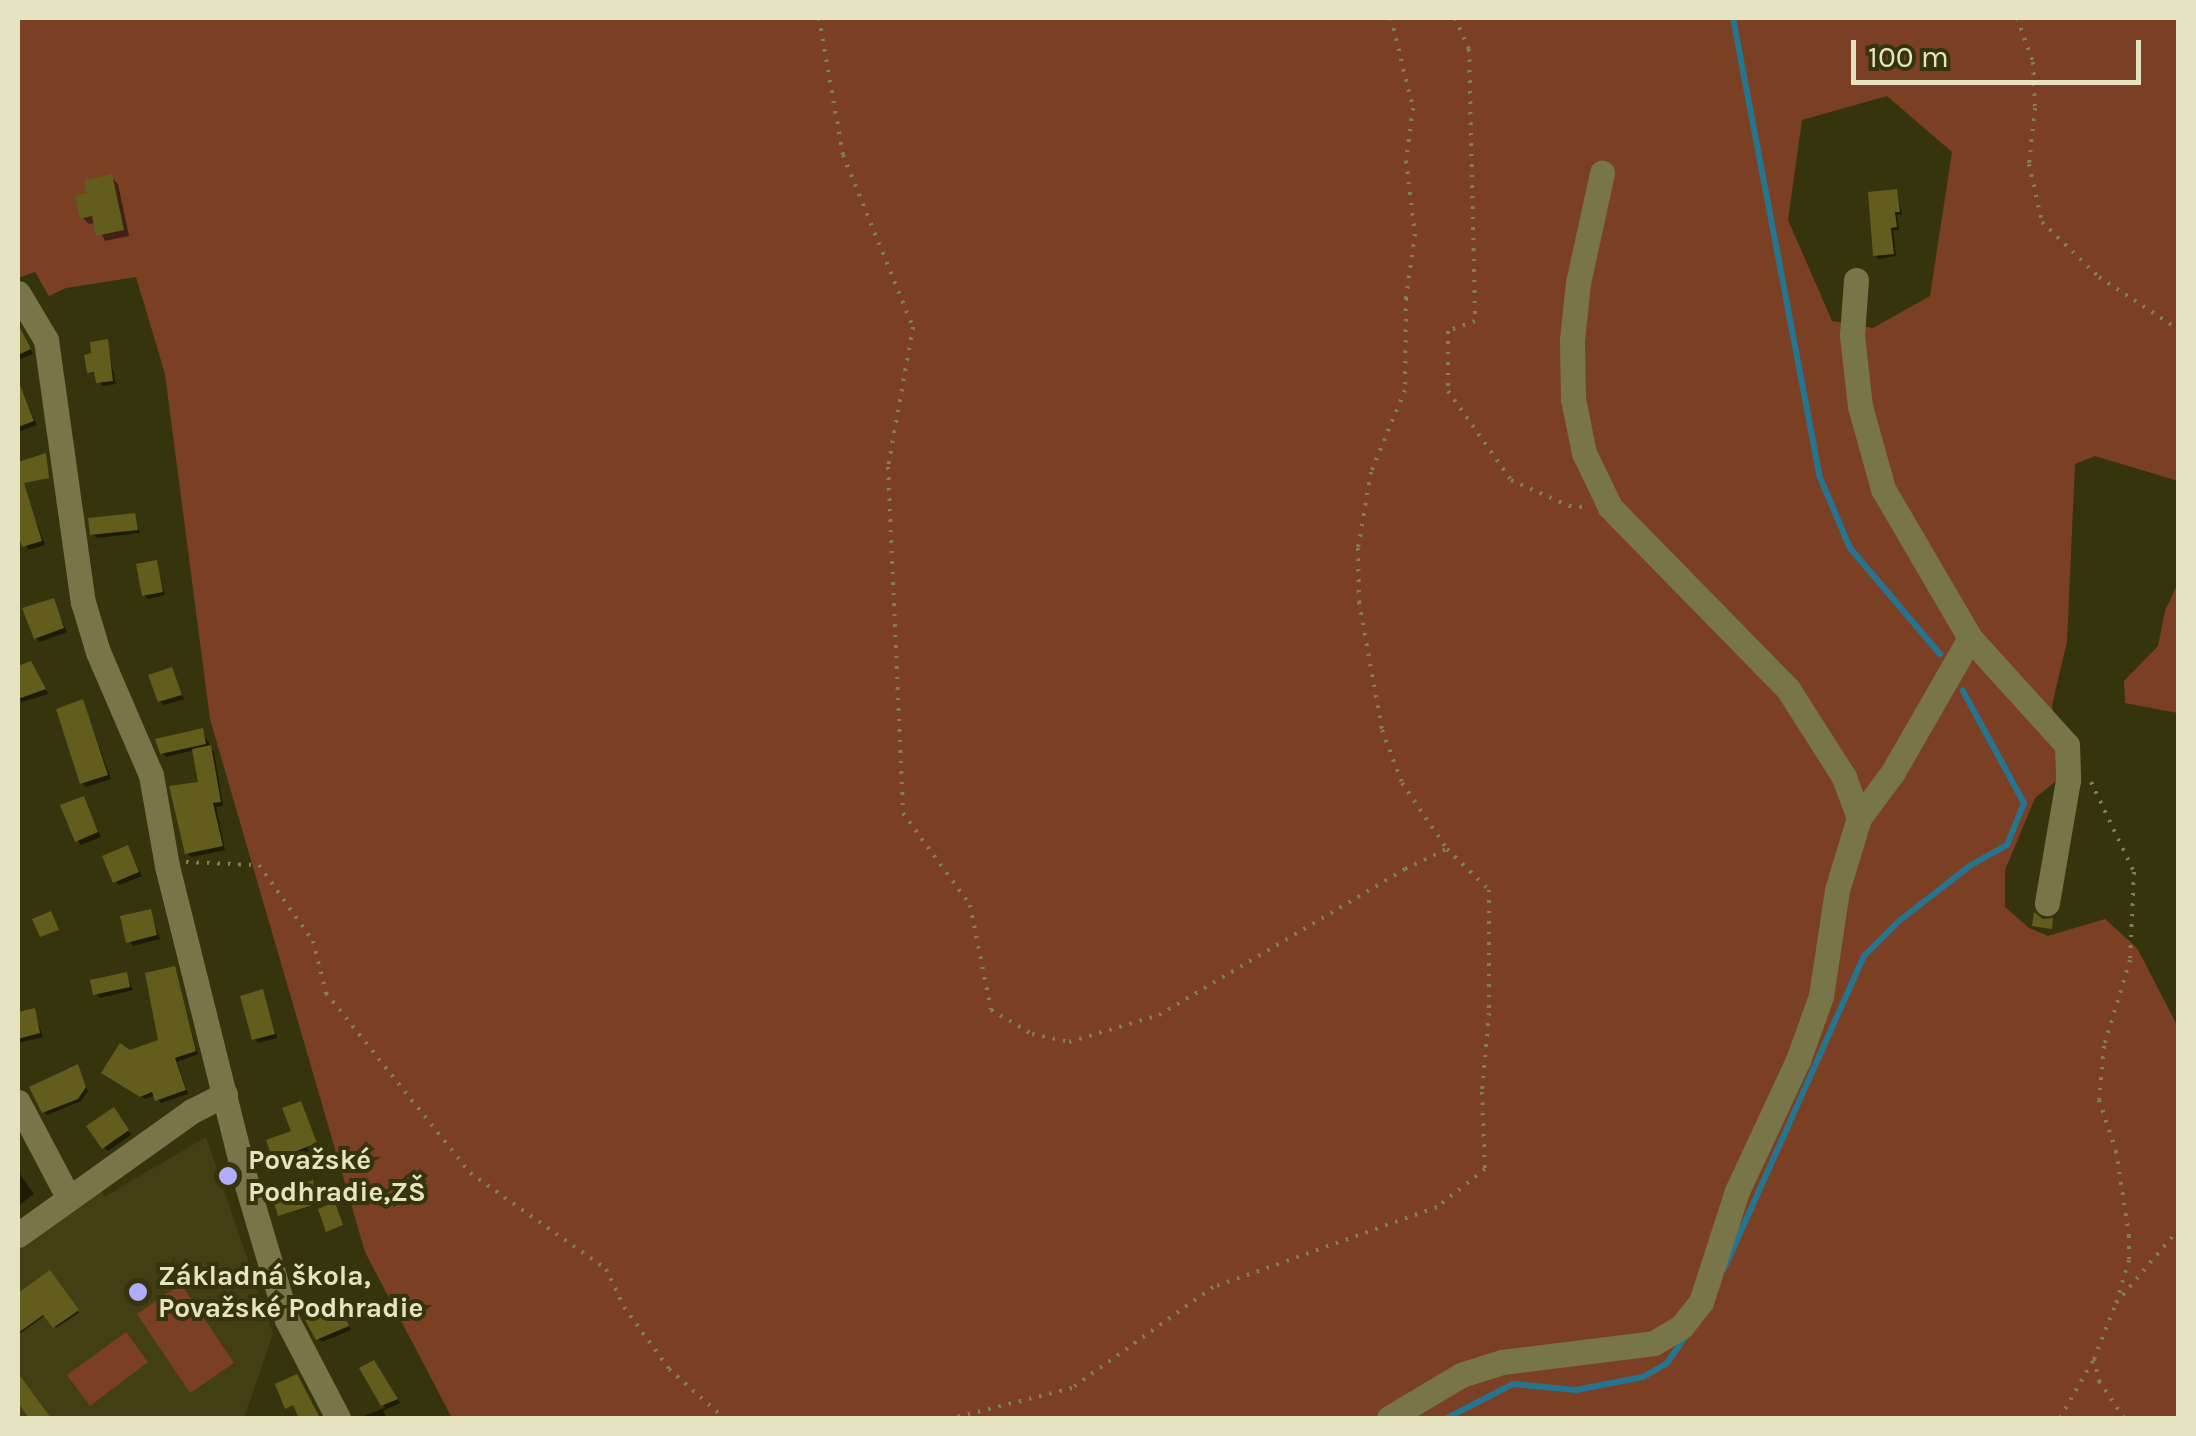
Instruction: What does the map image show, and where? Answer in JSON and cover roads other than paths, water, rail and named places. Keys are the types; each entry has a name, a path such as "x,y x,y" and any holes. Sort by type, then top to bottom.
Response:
{"street":[{"path":"1602,173 1578,283 1572,340 1573,399 1584,454 1610,508 1788,689 1844,777 1859,818"},
{"path":"1856,280 1852,335 1860,406 1882,489 1970,638 2067,745 2068,780 2047,903"},
{"path":"18,293 46,340 83,602 98,652 151,775 166,866 288,1320 338,1418"},
{"path":"1389,1418 1461,1375 1502,1362 1654,1343 1682,1326 1701,1302 1737,1191 1798,1060 1822,996 1837,890 1859,818 1893,772 1970,638"},
{"path":"18,1235 192,1111 225,1094"},
{"path":"18,1102 68,1198"}],"waterway":[{"path":"1733,18 1819,475 1850,548 1940,654"},
{"path":"1724,1269 1864,956 1899,921 1971,865 2007,845 2024,803 1963,691"},
{"path":"1447,1418 1513,1384 1576,1390 1643,1377 1667,1363 1686,1336"}],"place":[{"name":"Považské Podhradie,ZŠ","path":"228,1176"},
{"name":"Základná škola, Považské Podhradie","path":"138,1292"}]}
